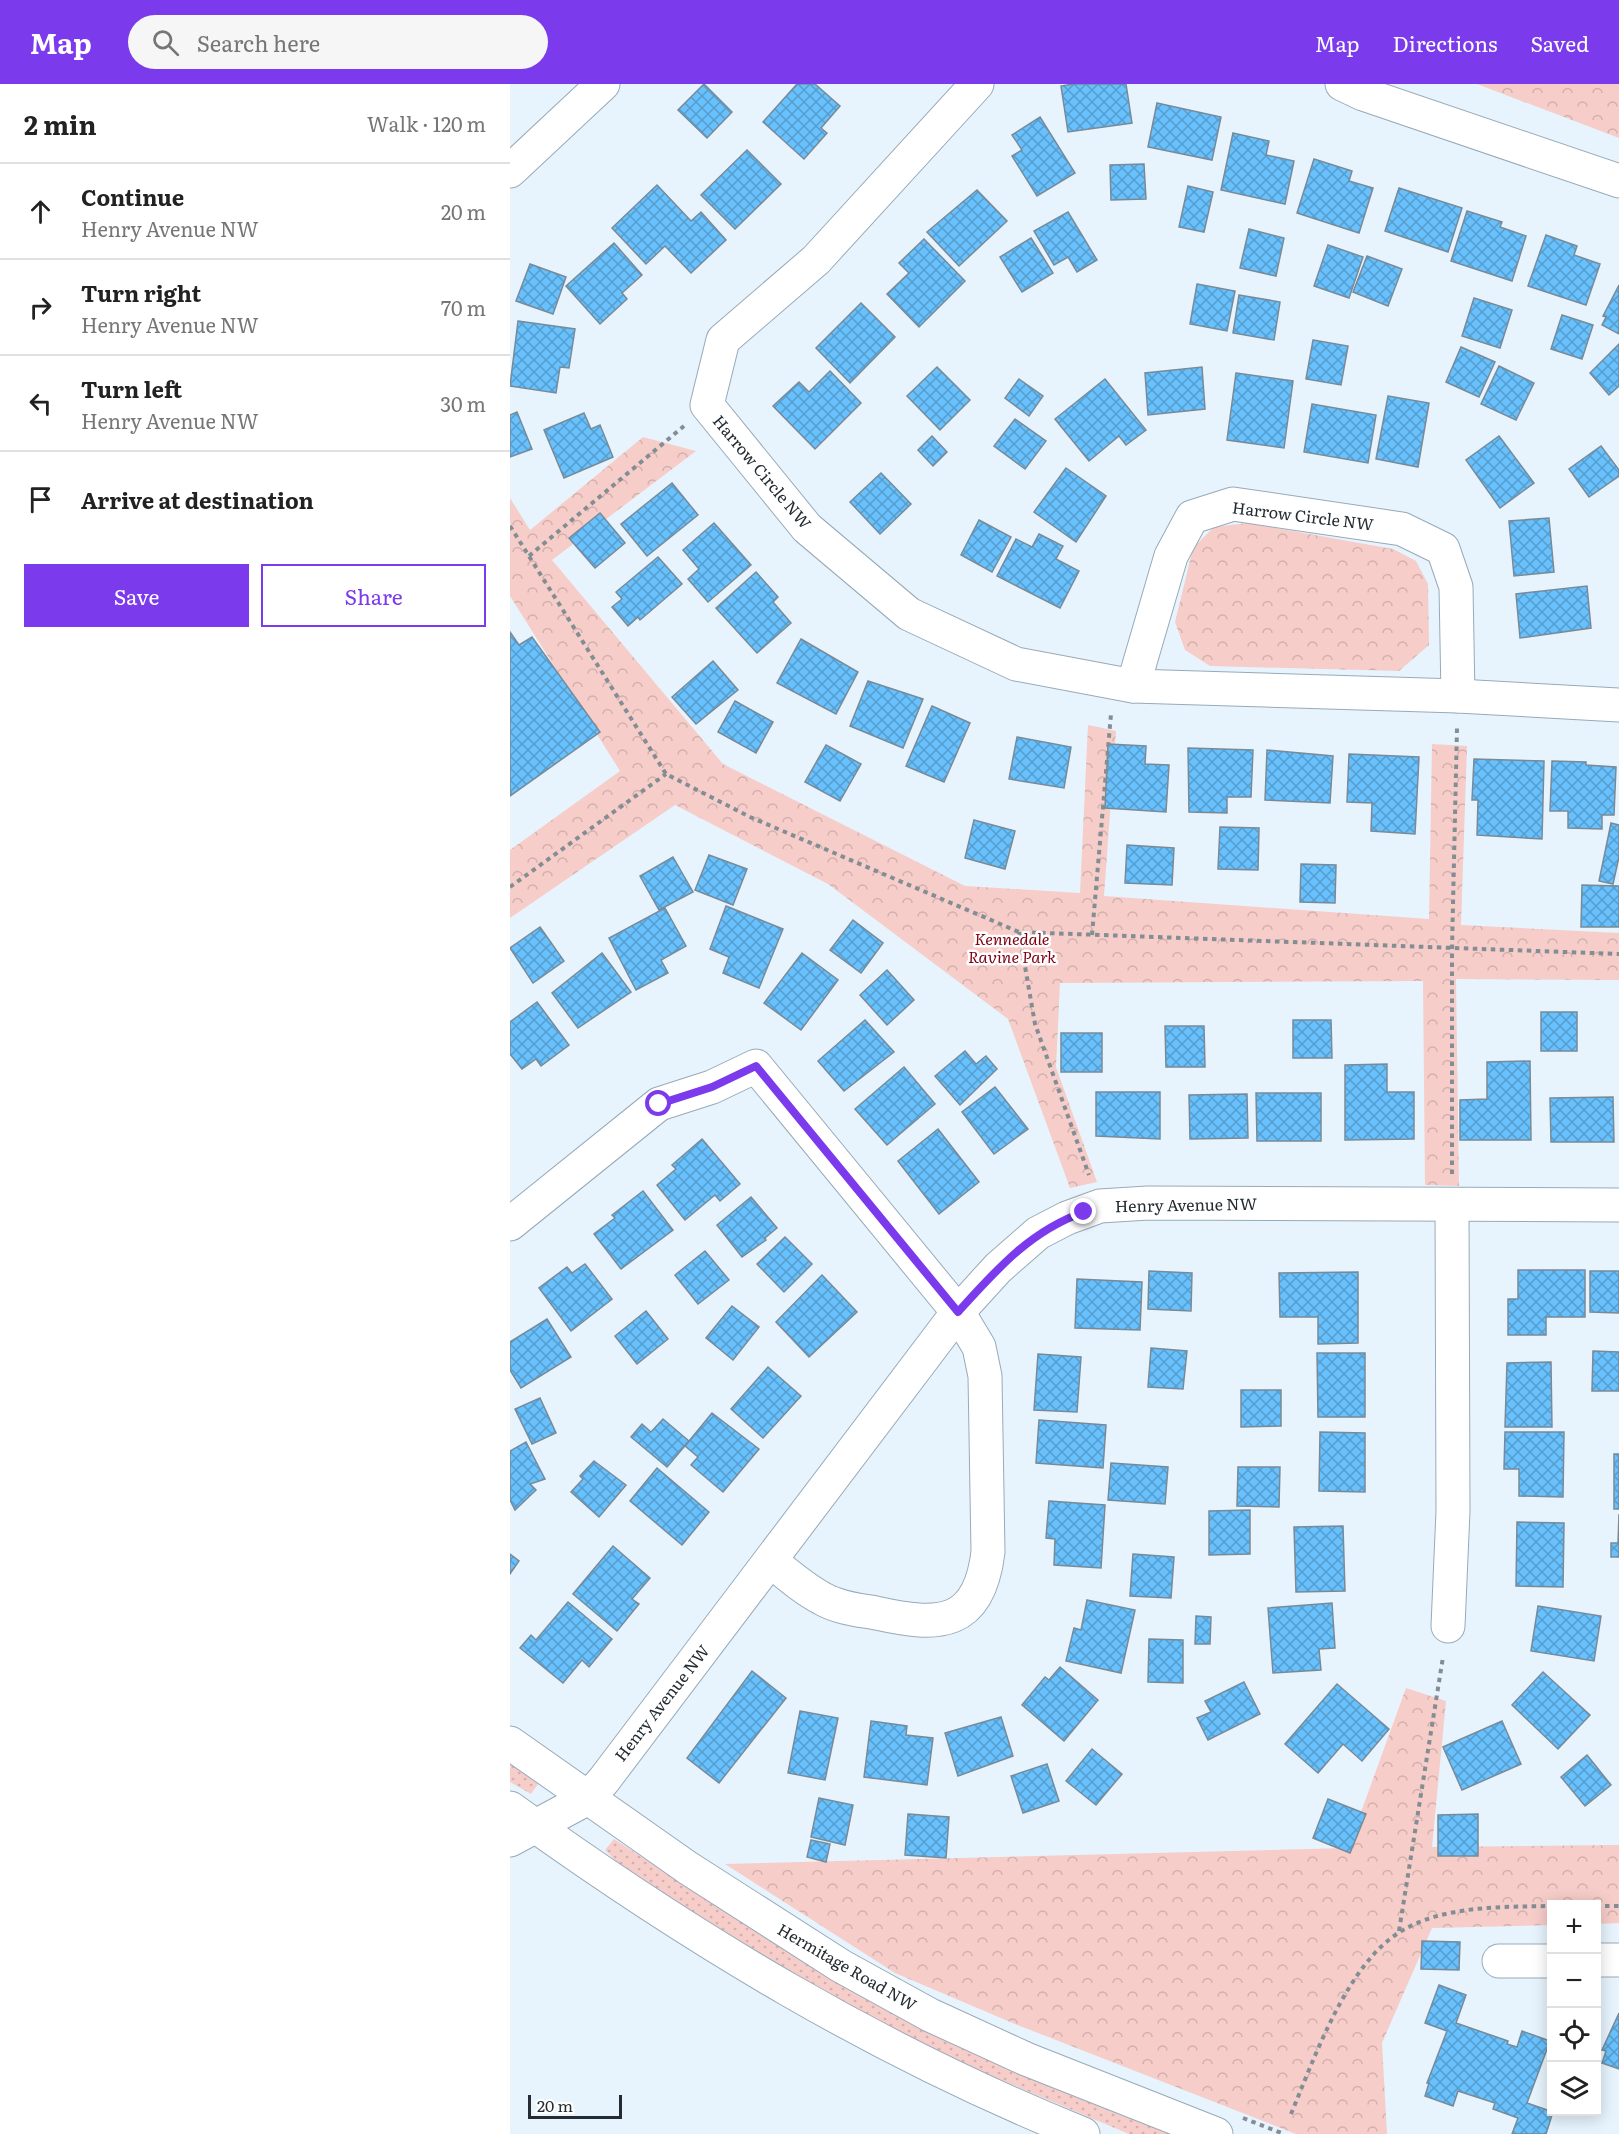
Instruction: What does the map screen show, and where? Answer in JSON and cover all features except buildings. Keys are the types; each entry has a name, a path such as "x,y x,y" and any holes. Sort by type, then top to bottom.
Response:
{"street":[{"path":"510,171 603,84"},
{"name":"Harrow Circle NW","path":"977,84 816,260 723,340 707,405 807,528 909,614 1016,664 1133,686 1458,696 1619,705"},
{"path":"1342,84 1374,98 1619,181"},
{"name":"Harrow Circle NW","path":"1133,686 1170,556 1192,517 1233,504 1402,529 1443,549 1456,587 1458,696"},
{"path":"510,1224 659,1104 712,1087 756,1066 958,1312 979,1347 985,1376 988,1552 982,1582 970,1604 953,1616 933,1621 915,1622 858,1610 825,1600 771,1561"},
{"name":"Henry Avenue NW","path":"523,1834 588,1798 771,1561 958,1312 998,1268 1038,1233 1067,1218 1100,1206 1148,1203 1619,1205"},
{"path":"1449,1626 1453,1511 1452,1205"},
{"name":"Hermitage Road NW","path":"510,1743 756,1913 841,1966 930,2015 1102,2091 1228,2125"},
{"path":"510,1808 523,1834 806,2001 931,2067 1083,2134"},
{"path":"1601,1960 1619,1960"},
{"path":"1499,1962 1547,1961"}],"path":[{"path":"528,556 679,431 707,405"},
{"path":"510,526 666,774 750,817 1019,932 1619,954"},
{"path":"1092,934 1110,716 1133,686"},
{"path":"1452,1205 1452,949 1458,696"},
{"path":"510,887 666,774"},
{"path":"1019,932 1035,1024 1100,1206"},
{"path":"1399,1932 1449,1626"},
{"path":"1291,2114 1325,2034 1349,1987 1373,1957 1399,1932 1440,1915 1501,1907 1547,1906"},
{"path":"1601,1906 1619,1906"},
{"path":"1228,2125 1284,2134"}],"green space":[{"path":"1477,84 1619,84 1619,138"},
{"name":"Kennedale Ravine Park","path":"643,437 696,451 552,560 723,764 965,886 1080,893 1088,725 1116,731 1104,896 1429,919 1432,744 1467,746 1461,925 1619,933 1619,980 1456,979 1459,1186 1425,1185 1423,981 1060,983 1056,1067 1097,1182 1070,1188 1008,1019 828,884 675,805 510,918 510,850 620,771 510,596 510,498 530,530"},
{"path":"1248,523 1393,549 1416,561 1428,584 1429,645 1399,671 1210,666 1185,650 1175,622 1193,548 1214,527"},
{"path":"1406,1688 1446,1701 1432,1847 1619,1845 1619,1923 1601,1924 1601,1900 1547,1900 1547,1925 1432,1928 1382,2043 1387,2134 1296,2134 1015,2024 895,1973 725,1864 1348,1848"},
{"path":"510,1758 540,1781 531,1794 510,1782"},
{"path":"614,1839 753,1930 831,1976 1178,2134 1129,2134 954,2060 823,1993 758,1955 624,1869 605,1850"}],"route":[{"path":"659,1104 712,1087 756,1066 958,1312 998,1268 1038,1233 1051,1225 1084,1212"}]}
